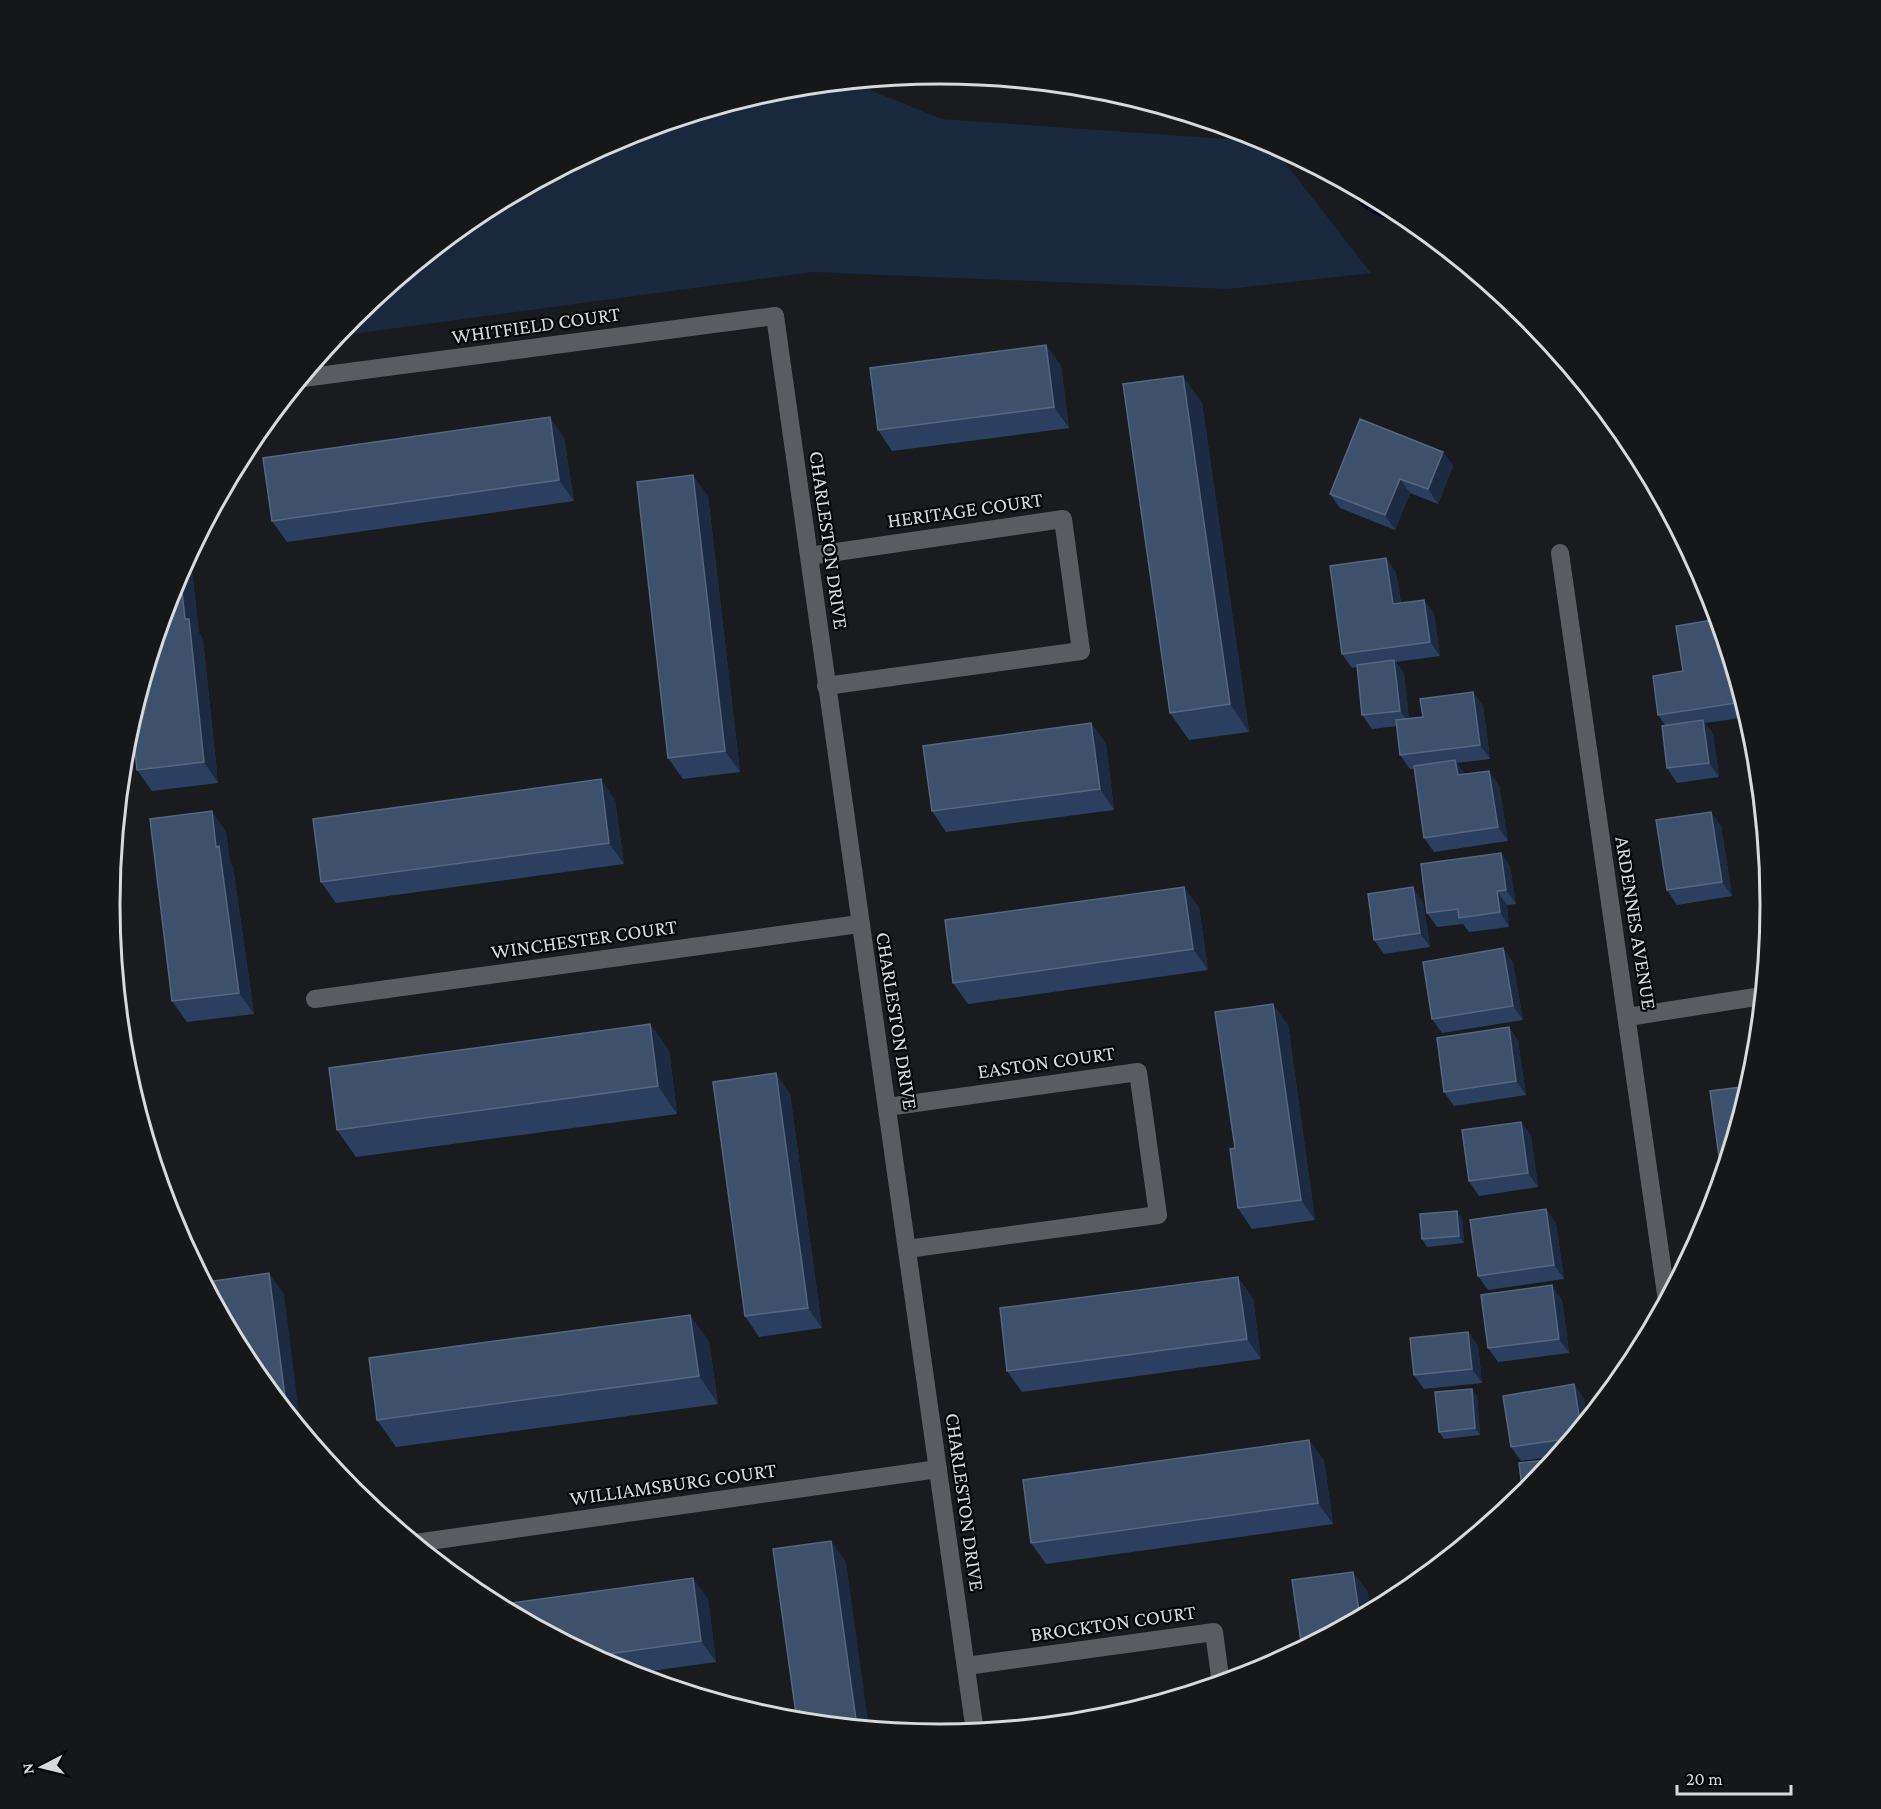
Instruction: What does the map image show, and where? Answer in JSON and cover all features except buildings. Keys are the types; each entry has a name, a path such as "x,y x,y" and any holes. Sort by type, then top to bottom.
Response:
{"street":[{"name":"WHITFIELD COURT","path":"314,377 775,316"},
{"name":"CHARLESTON DRIVE","path":"775,316 859,924 974,1724"},
{"name":"HERITAGE COURT","path":"809,556 1063,519 1081,651 826,686"},
{"name":"ARDENNES AVENUE","path":"1560,553 1628,1017 1665,1289"},
{"name":"WINCHESTER COURT","path":"315,999 859,924"},
{"path":"1628,1017 1755,997"},
{"name":"EASTON COURT","path":"887,1107 1138,1072 1158,1215 907,1249"},
{"name":"WILLIAMSBURG COURT","path":"425,1542 938,1469"},
{"name":"BROCKTON COURT","path":"966,1666 1214,1632 1220,1675"}],"shaded area":[{"path":"866,88 941,119 1237,140 1254,146 1283,159 1371,273 1228,289 813,272 351,334 400,288 485,222 530,194 578,169 627,146 728,112 780,100"},
{"path":"1353,195 1393,220 1375,214 1359,203"}]}
